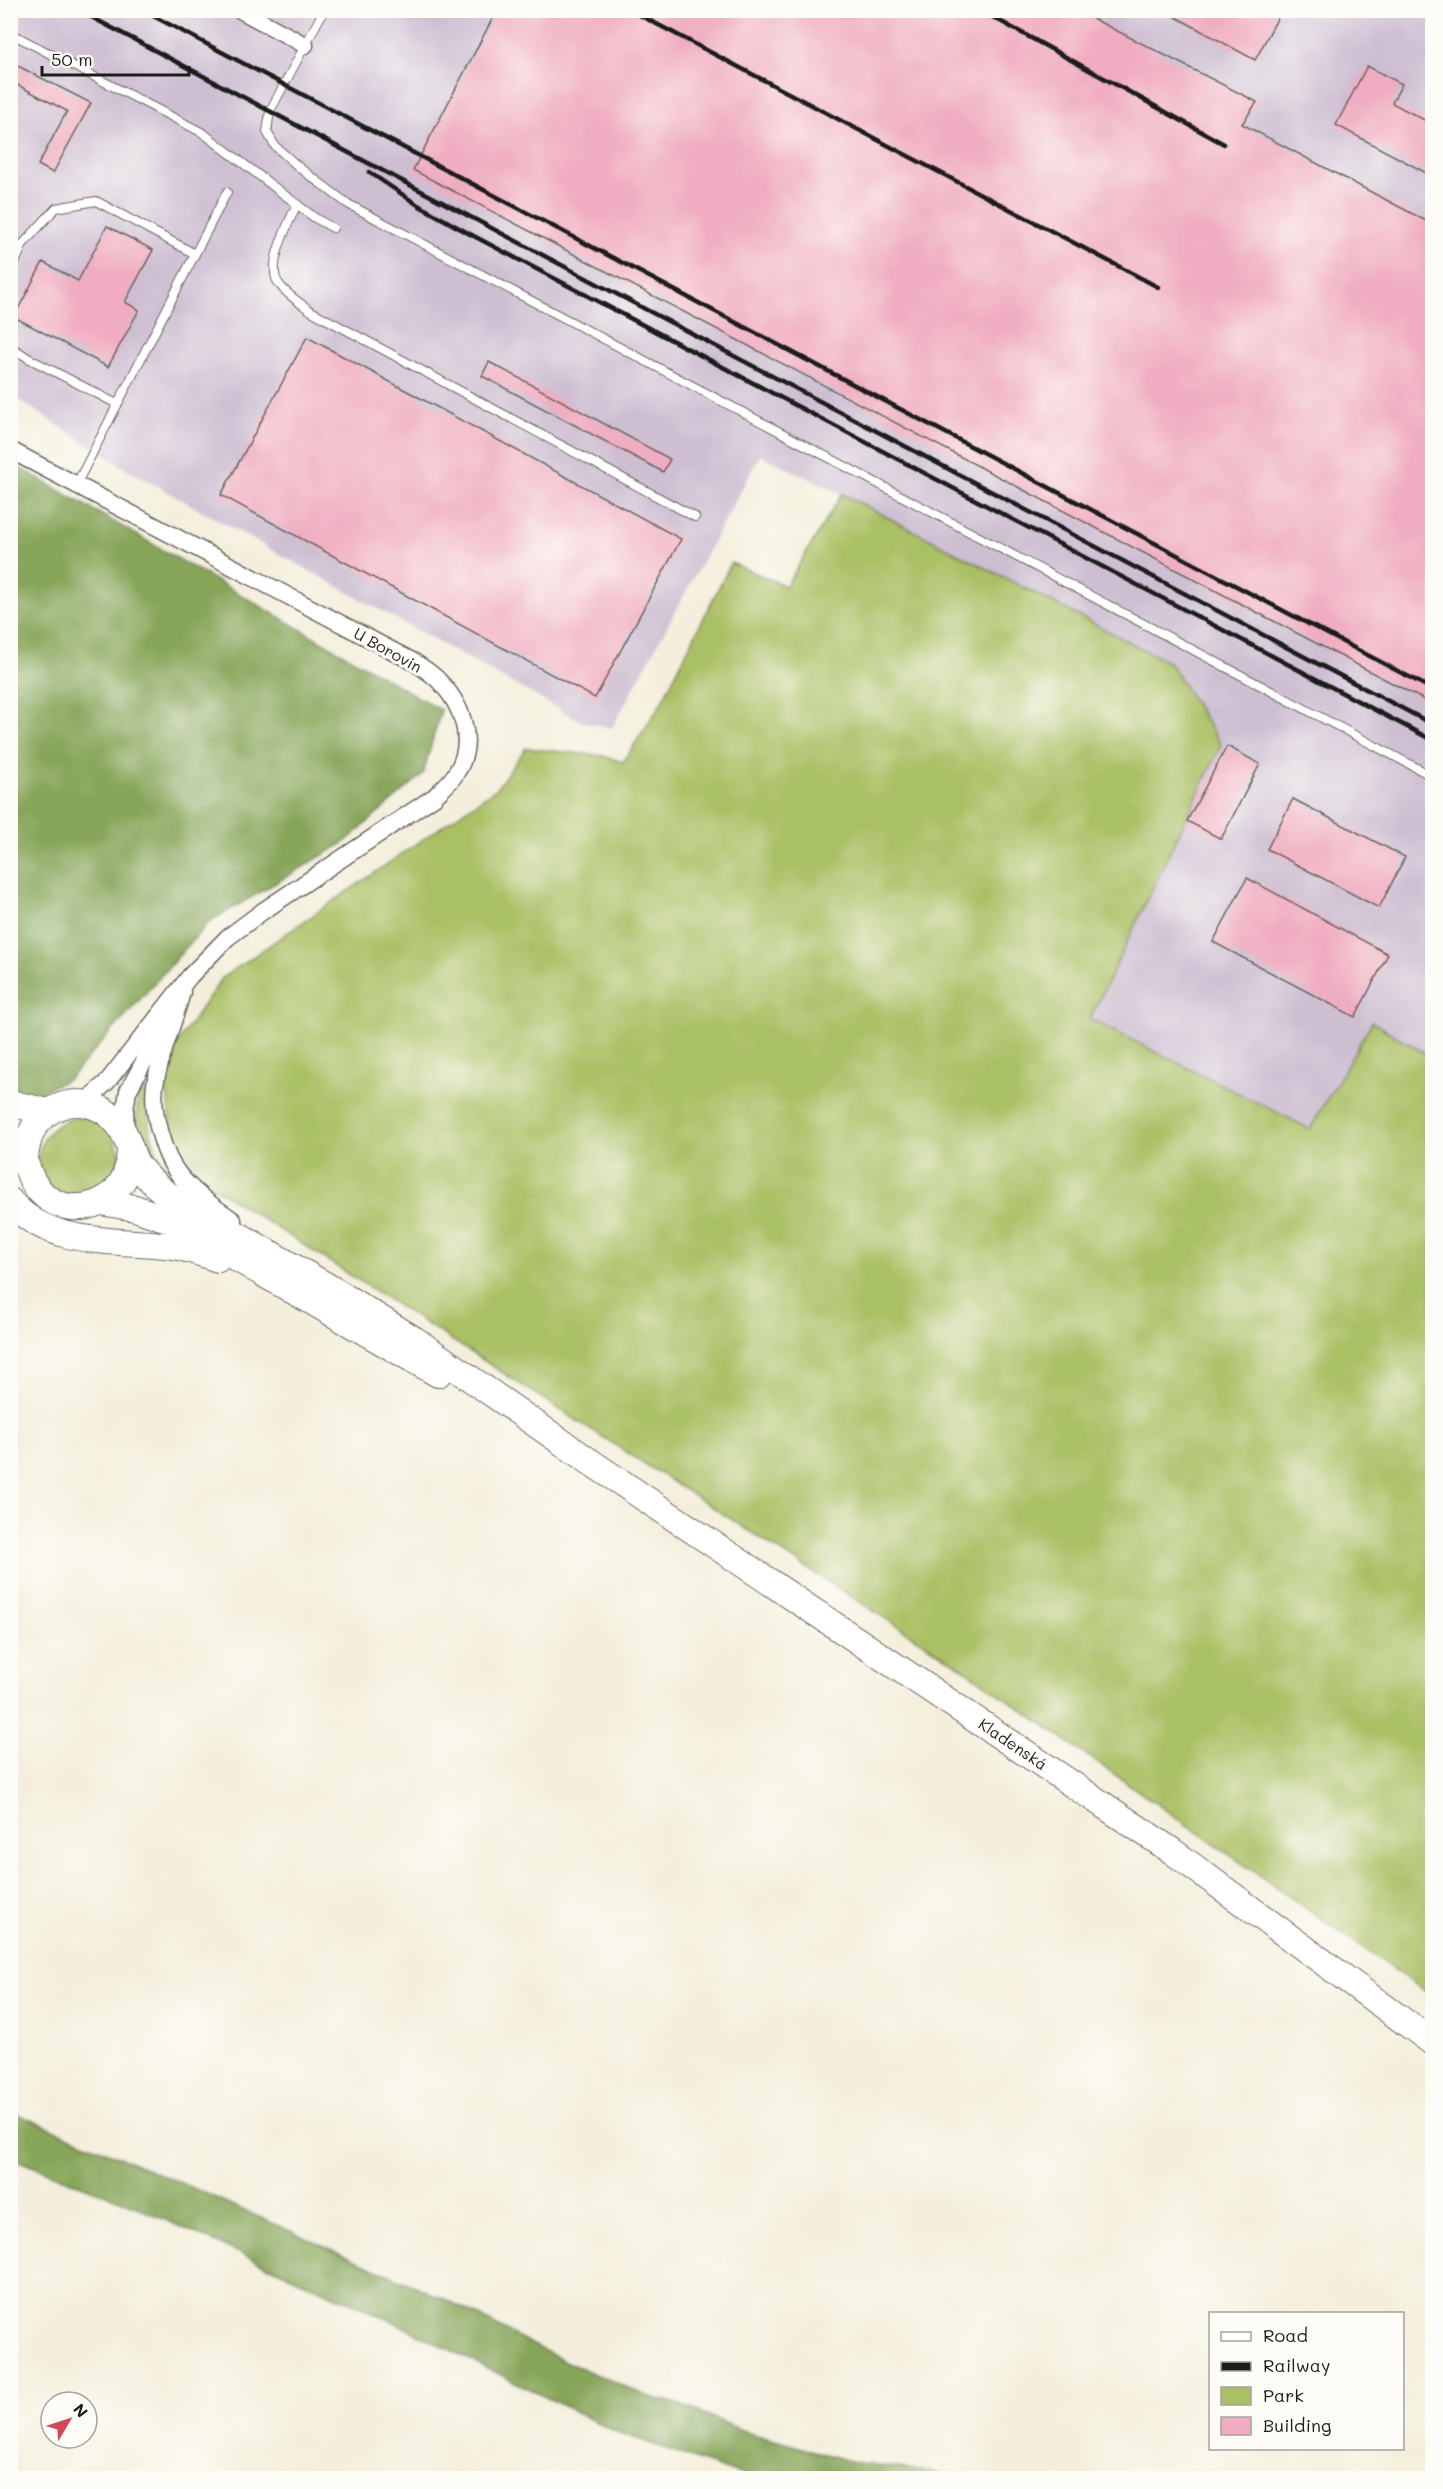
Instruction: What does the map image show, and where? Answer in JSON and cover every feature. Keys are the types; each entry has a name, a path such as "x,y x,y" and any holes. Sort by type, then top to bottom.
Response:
{"main road":[{"path":"10,1103 48,1112"},
{"path":"71,1103 84,1103 110,1114 148,1178 165,1193 332,1289 415,1340 586,1459 170,1220 135,1208 102,1202 80,1207 58,1204 45,1197 35,1186 28,1172 25,1158 27,1140 35,1124 48,1112 71,1103"},
{"path":"10,1135 25,1158"},
{"path":"102,1202 114,1193 123,1180 129,1166 128,1143"},
{"path":"10,1201 26,1215 53,1231 85,1237 175,1246 228,1262 293,1290"},
{"name":"Kladenská","path":"586,1459 1172,1851 1432,2042"}],"street":[{"path":"240,10 305,45"},
{"name":"U Borovin","path":"10,450 414,662 440,682 460,709 466,733 465,752 457,773 434,797 263,911 227,938 190,976"},
{"path":"128,1143 125,1110 128,1091 190,976"},
{"path":"84,1103 107,1082 190,976"},
{"path":"182,992 155,1085 156,1113 163,1142 179,1175 205,1200 332,1289"}],"lane":[{"path":"324,10 270,111 267,132 275,146 301,169 348,204 1432,776"},
{"path":"10,33 203,133 297,204 333,228"},
{"path":"76,485 227,192"},
{"path":"10,276 23,244 56,208 96,201 195,254"},
{"path":"297,204 282,236 274,268 277,282 291,296 311,311 695,517"},
{"path":"10,346 28,358 117,404"}],"shaded area":[{"path":"10,11 1432,11 1432,1057 1372,1022 1310,1129 1089,1019 1220,745 1170,663 842,494 760,455 612,728 582,722 128,470 11,395"}],"green space":[{"path":"10,462 441,710 423,774 344,843 209,922 69,1079 29,1097 10,1089"},
{"path":"842,494 1170,663 1221,745 1090,1019 1310,1129 1372,1022 1432,1057 1432,1996 952,1661 188,1171 171,1131 165,1077 176,1045 222,978 496,789 526,748 603,756 623,762 659,707 731,563 786,586"},
{"path":"144,1081 150,1131 157,1152 175,1186 148,1163 136,1122 137,1101 141,1082"},
{"path":"82,1117 110,1131 119,1150 117,1171 97,1194 67,1196 50,1186 42,1175 38,1163 39,1150 44,1138 53,1128 66,1121"},
{"path":"10,2111 184,2184 451,2302 564,2361 650,2397 678,2404 749,2433 854,2462 974,2478 758,2478 733,2472 614,2431 392,2321 125,2202 11,2158"}],"building":[{"path":"497,10 1076,10 1257,102 1242,124 1432,224 1432,704 413,170"},
{"path":"1163,10 1265,10 1278,17 1255,60"},
{"path":"10,62 91,103 53,173 38,165 67,111 10,81"},
{"path":"1367,66 1402,84 1392,103 1432,124 1432,176 1336,125"},
{"path":"107,226 153,250 125,302 139,310 108,367 14,317 43,262 78,281"},
{"path":"307,337 681,539 595,698 221,495"},
{"path":"489,362 670,459 663,472 482,376"},
{"path":"1227,746 1260,764 1221,839 1187,821"},
{"path":"1293,799 1405,857 1379,908 1267,849"},
{"path":"1247,878 1388,954 1355,1017 1213,942"}],"railway":[{"path":"78,10 1432,724"},
{"path":"142,10 1432,689"},
{"path":"630,10 1158,287"},
{"path":"980,10 1224,144"},
{"path":"369,172 418,205 468,233 1432,740"}]}
